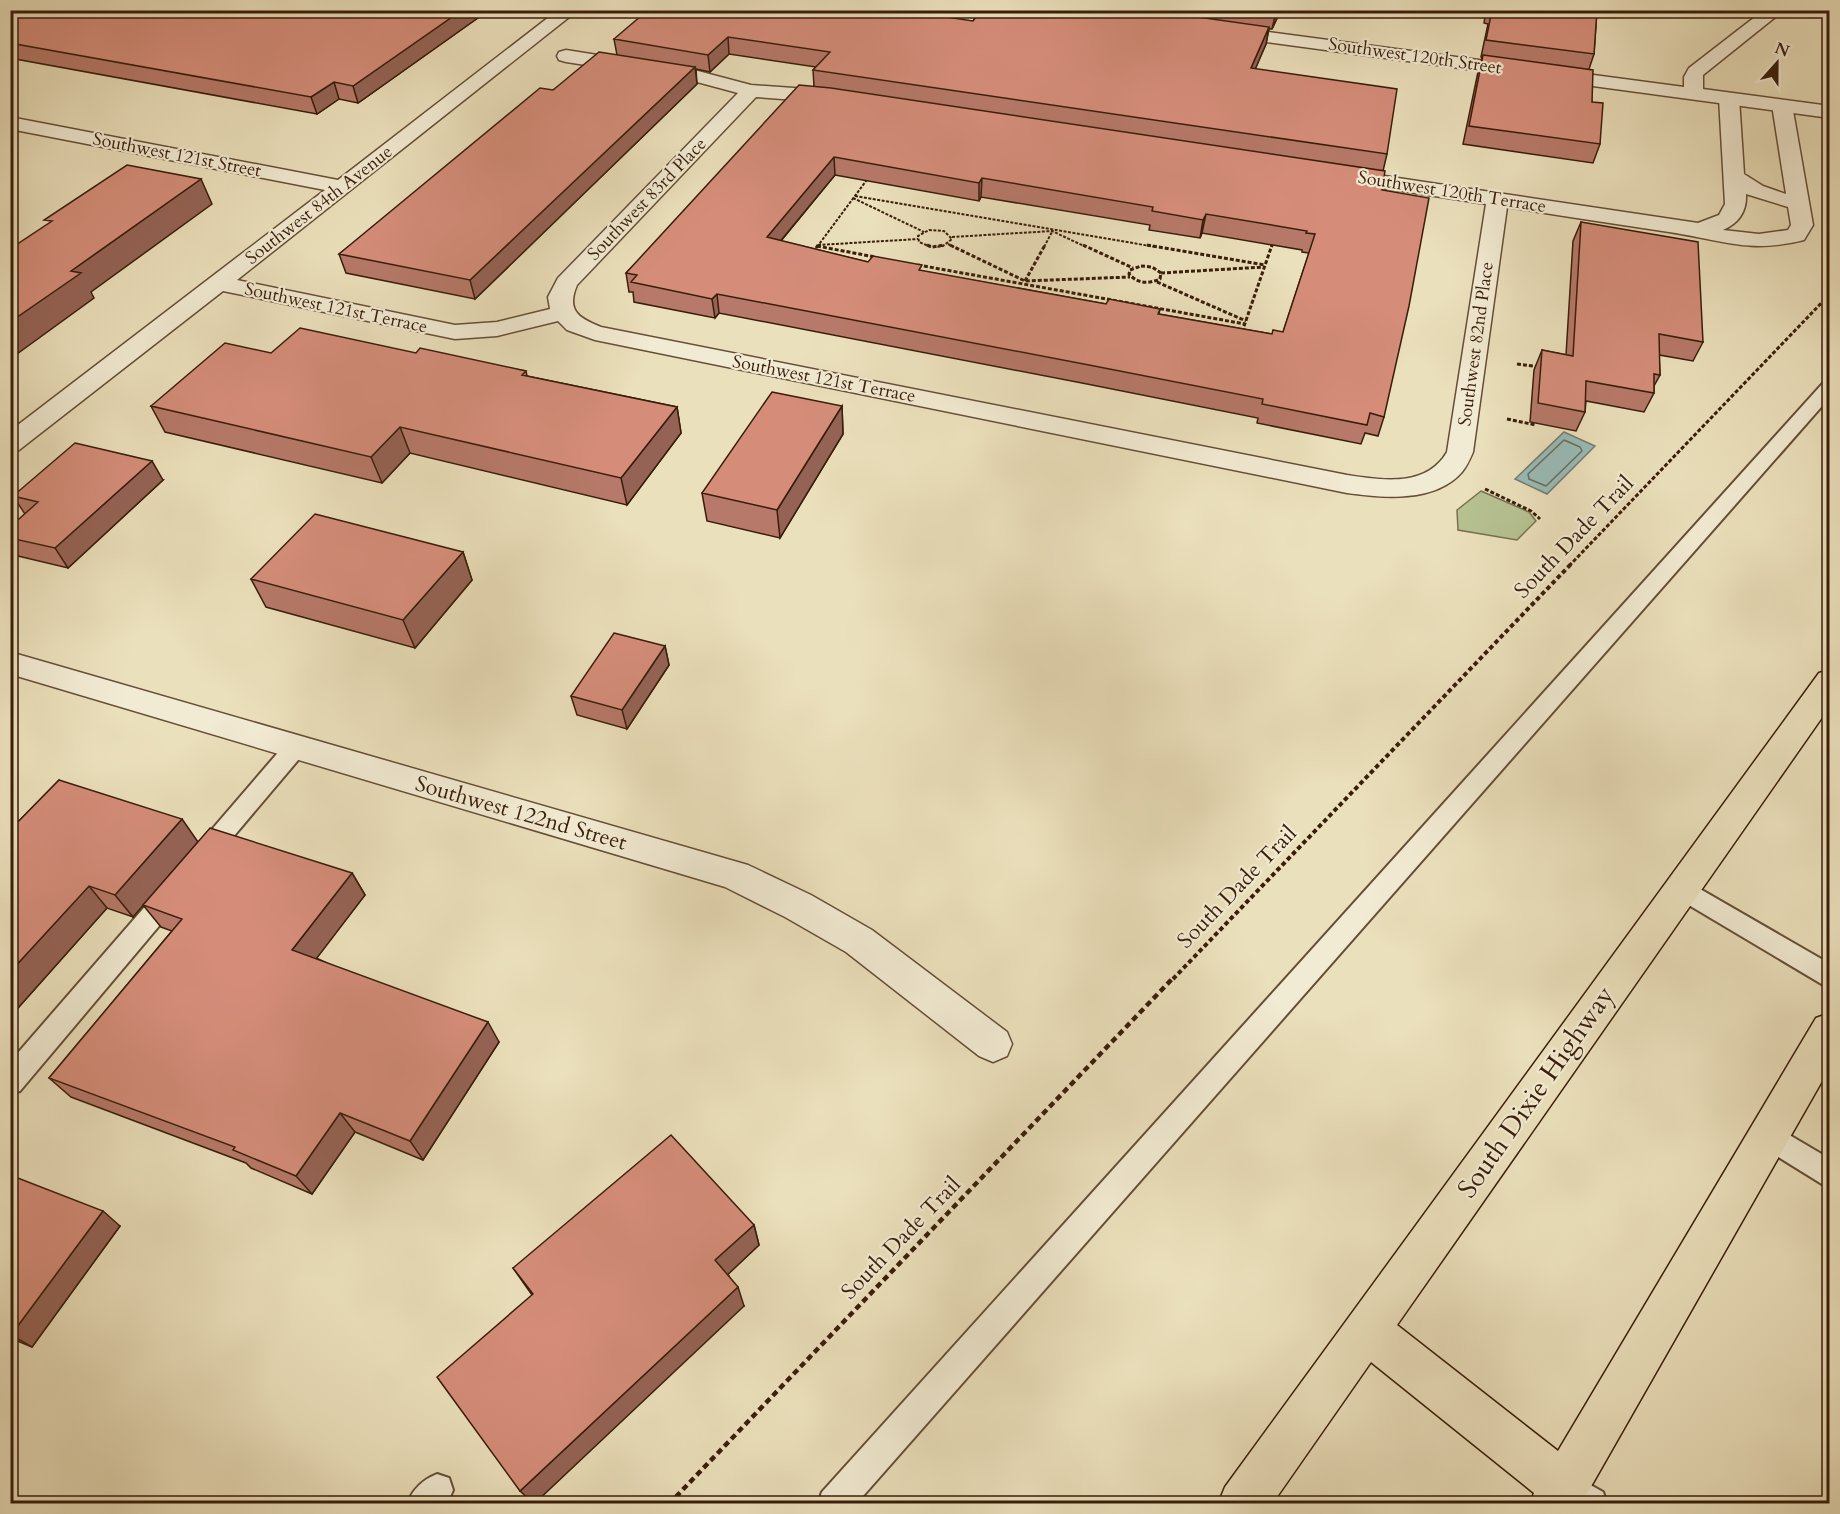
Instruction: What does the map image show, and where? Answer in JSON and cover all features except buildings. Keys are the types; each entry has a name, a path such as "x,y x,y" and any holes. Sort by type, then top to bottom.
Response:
{"highway":[{"name":"South Dixie Highway","path":"1242,1503 1830,681"},
{"path":"1367,1330 1569,1498 1768,1136 1830,1030"}],"street":[{"name":"Southwest 84th Avenue","path":"10,444 570,10"},
{"path":"1694,93 1693,77 1696,72 1776,10"},
{"name":"Southwest 120th Street","path":"1201,28 1830,112"},
{"path":"566,56 707,78 751,92 853,100"},
{"name":"Southwest 83rd Place","path":"563,313 560,297 566,283 751,92"},
{"name":"Southwest 120th Terrace","path":"1698,231 1723,223 1733,215 1736,204 1729,98"},
{"name":"Southwest 120th Terrace","path":"1320,172 1698,231 1735,241 1760,243 1782,240 1796,235 1802,225 1782,105"},
{"name":"Southwest 121st Street","path":"10,123 343,187"},
{"path":"1733,175 1743,185 1764,195 1798,202"},
{"name":"Southwest 82nd Place","path":"1436,479 1452,467 1460,452 1497,199"},
{"name":"Southwest 121st Terrace","path":"219,283 455,332 484,331 563,313 575,325 595,333 1347,484 1395,488 1419,486 1436,479"},
{"name":"Southwest 122nd Street","path":"10,663 735,875 798,906 858,941 993,1044"}],"lane":[{"path":"834,1503 1830,386"},
{"path":"10,1082 296,747"},
{"path":"1681,888 1830,978"},
{"path":"1768,1136 1830,1175"}],"path":[{"path":"810,256 876,169"},
{"path":"854,197 1265,266"},
{"path":"854,197 924,232 940,230 949,233 952,237"},
{"path":"1025,283 1053,230"},
{"path":"952,237 1053,230 1133,268"},
{"path":"817,246 918,239 924,232"},
{"path":"1241,334 1276,235"},
{"path":"948,244 952,237"},
{"path":"918,239 922,244 932,247 948,244 1025,283 1130,277 1142,283 1156,282 1245,322"},
{"path":"817,246 886,259"},
{"path":"909,263 1245,322"},
{"path":"1130,277 1129,272 1133,268 1141,266 1152,267 1161,273 1265,266"},
{"path":"1156,282 1160,279 1161,273"},
{"name":"South Dade Trail","path":"669,1503 1830,294"},
{"path":"1517,363 1543,368"},
{"path":"1507,419 1536,425"},
{"path":"1481,487 1531,511 1540,519"}],"green space":[{"path":"1481,491 1529,512 1536,521 1517,540 1458,530 1457,510"}],"water":[{"path":"1564,432 1595,446 1547,494 1515,479"}]}
